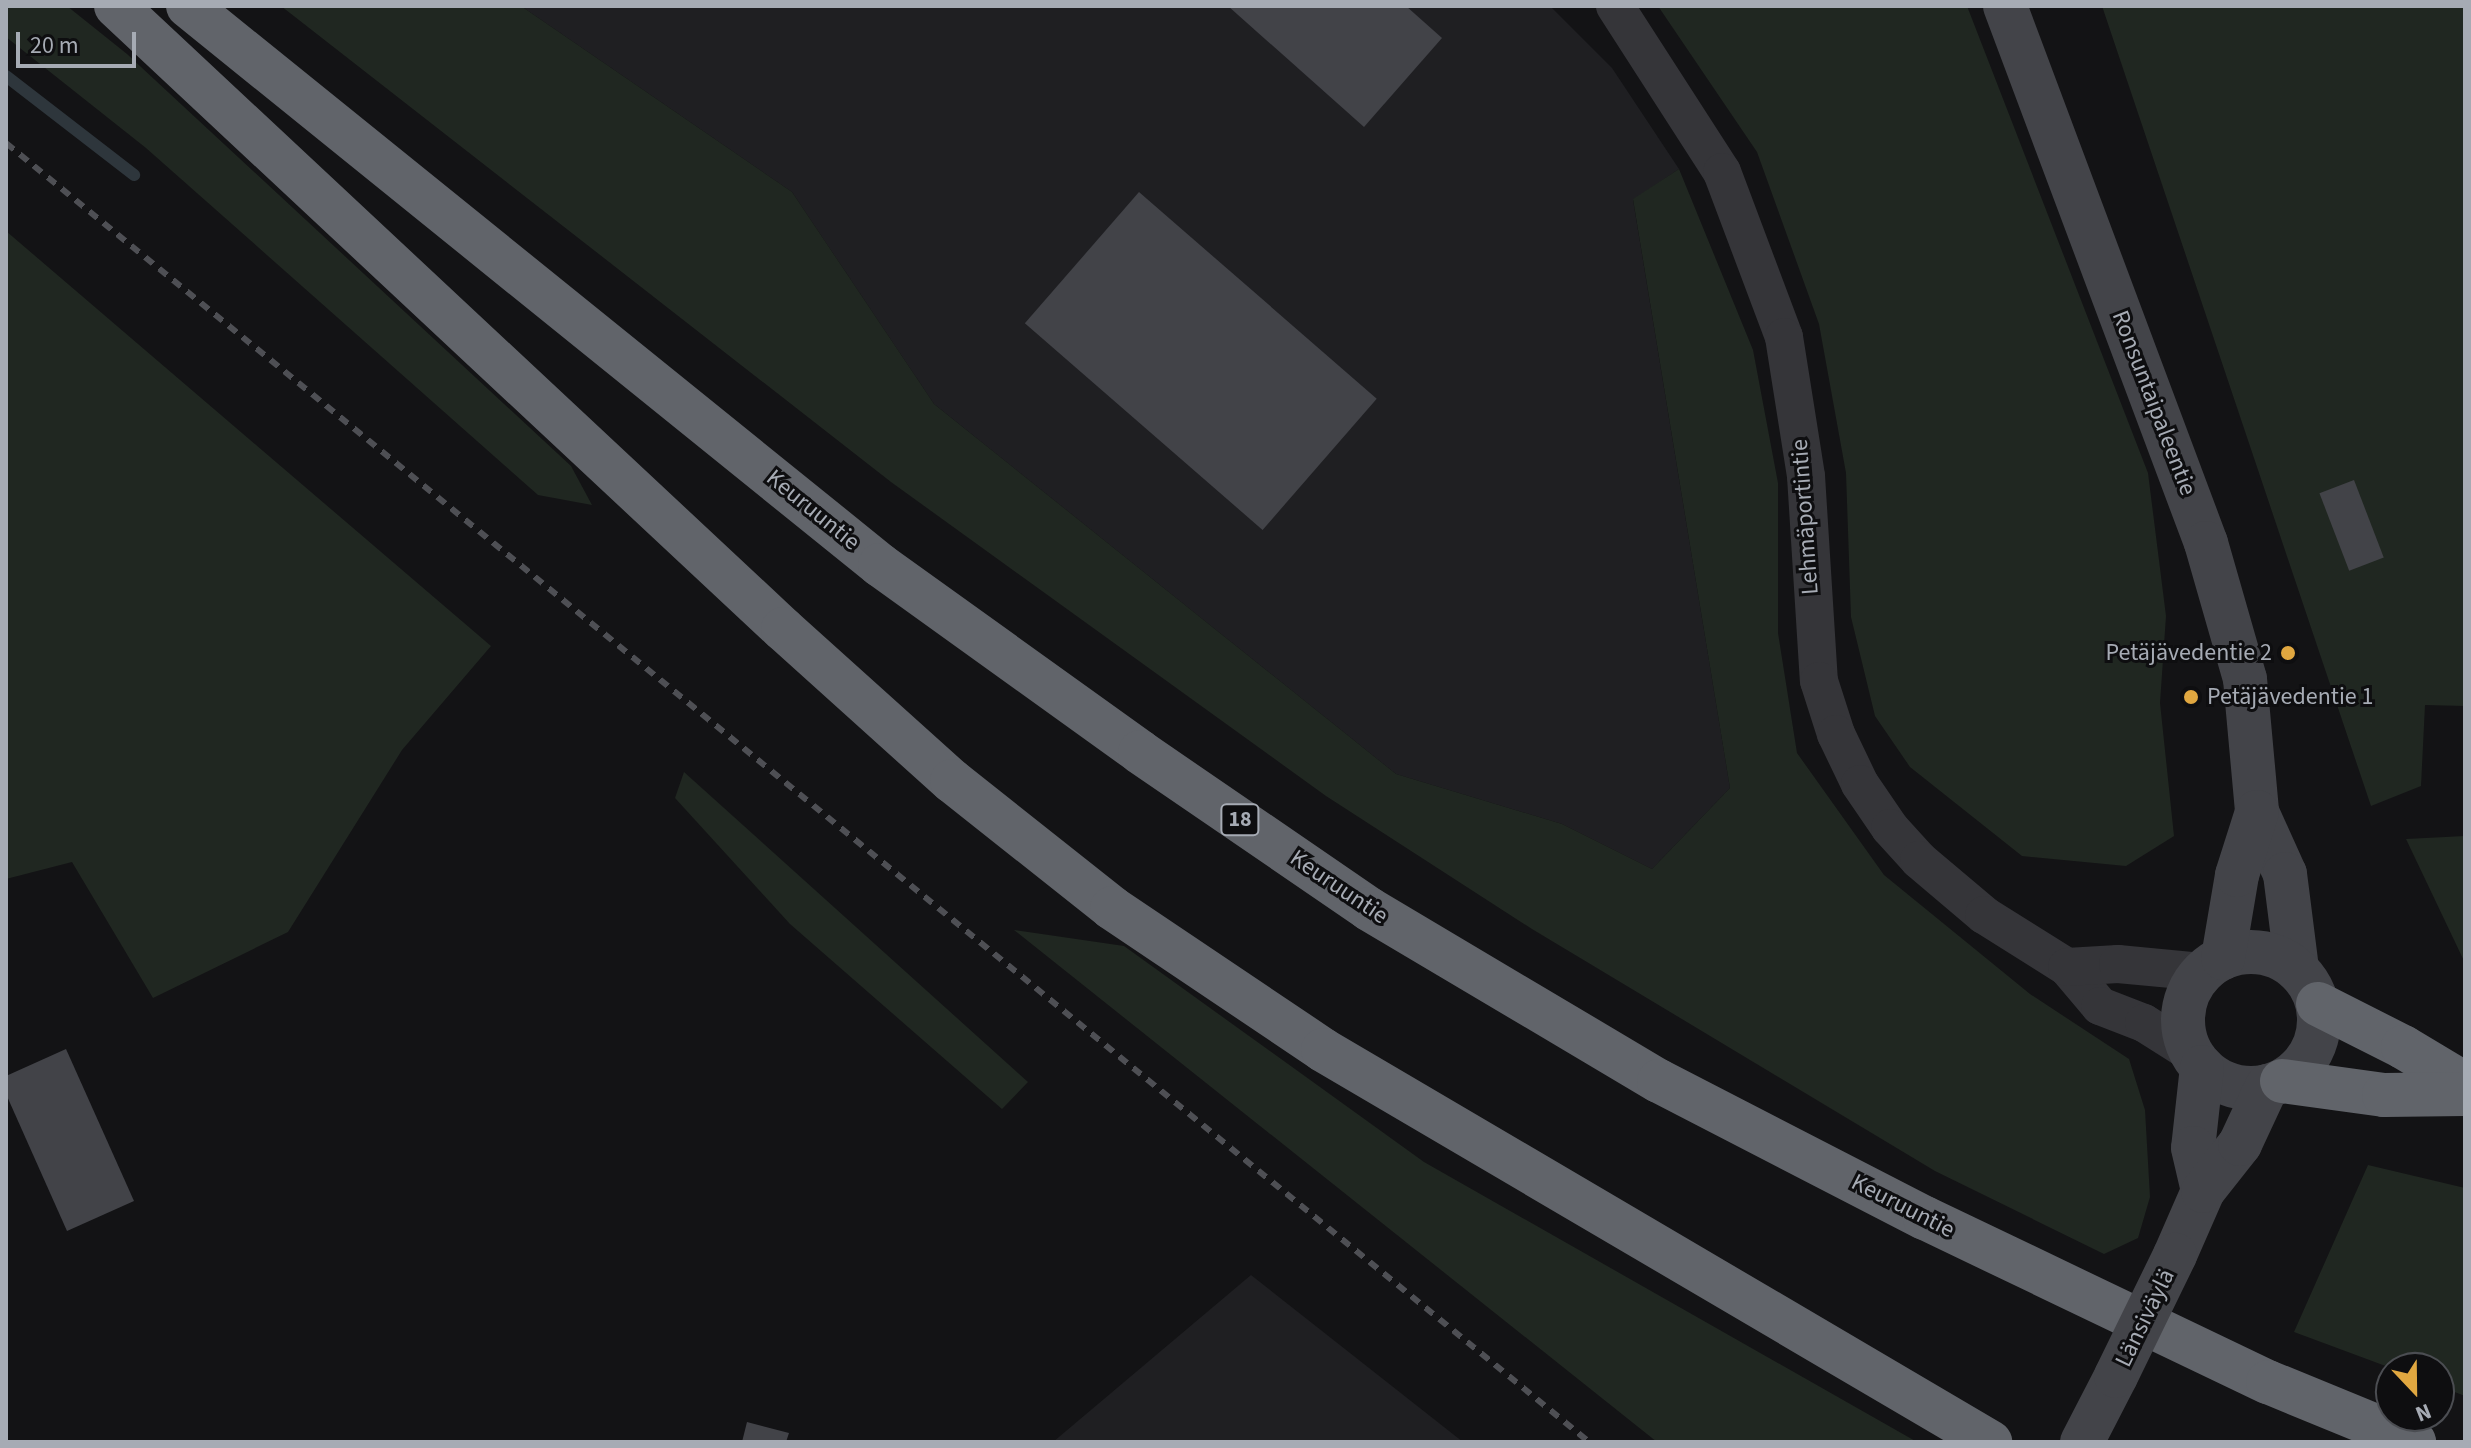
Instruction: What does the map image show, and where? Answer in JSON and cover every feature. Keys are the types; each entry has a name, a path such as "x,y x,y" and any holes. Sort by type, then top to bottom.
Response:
{"highway":[{"path":"116,6 783,629 952,781 1112,908 1323,1050 1990,1442"},
{"name":"Keuruuntie","path":"188,6 880,565 1140,752 1369,909 1659,1081 1911,1211 2268,1382 2414,1442"},
{"path":"2308,987 2465,1084"},
{"path":"2274,1083 2384,1095 2465,1094"}],"street":[{"name":"Lehmäportintie","path":"1615,6 1722,172 1784,337 1806,476 1819,681 1860,784 1890,828 1919,860 1984,915 2067,967 2100,1006 2144,1023 2197,1061"},
{"name":"Ronsuntaipaleentie","path":"2005,6 2206,543 2245,679 2257,812 2285,874 2308,987"},
{"name":"Ronsuntaipaleentie","path":"2212,965 2257,812"},
{"path":"2067,967 2212,965 2242,952 2262,953 2281,958 2308,987 2319,1027 2313,1049 2300,1067 2274,1083 2232,1085 2197,1061"},
{"path":"2203,1191 2193,1148 2197,1061 2186,1038 2184,1012 2192,987 2212,965"},
{"name":"Länsiväylä","path":"2082,1442 2175,1255 2203,1191 2240,1144 2274,1083"}],"shaded area":[{"path":"6,6 67,6 127,54 571,466 592,505 538,495 146,148 6,37"},
{"path":"281,6 521,6 792,192 934,404 1396,774 1562,824 1652,869 1730,788 1633,199 1679,169 1753,350 1778,483 1778,633 1797,753 1884,875 2030,994 2129,1059 2145,1110 2150,1197 2138,1238 2104,1254 1935,1171 1532,929 1326,796 891,482"},
{"path":"521,6 1550,6 1612,68 1679,169 1633,200 1730,788 1652,869 1562,824 1396,774 934,404 792,192"},
{"path":"1658,6 1967,6 2148,473 2166,616 2160,703 2174,836 2126,866 2022,856 1910,767 1875,716 1851,617 1846,473 1819,324 1757,152"},
{"path":"2102,6 2465,6 2465,706 2425,705 2421,786 2371,806"},
{"path":"6,231 491,646 402,750 288,932 153,998 72,862 6,879"},
{"path":"684,772 1028,1082 1002,1109 790,924 675,798"},
{"path":"2465,836 2465,963 2406,839"},
{"path":"1014,930 1124,946 1424,1162 1917,1442 1657,1442"},
{"path":"2368,1165 2465,1188 2465,1396 2455,1392 2455,1352 2375,1352 2375,1362 2294,1332"},
{"path":"1251,1275 1463,1442 1053,1442"}],"building":[{"path":"1228,6 1406,6 1442,38 1364,127"},
{"path":"1139,192 1377,399 1263,530 1025,323"},
{"path":"2354,480 2384,557 2349,571 2319,493"},
{"path":"66,1049 134,1201 67,1231 6,1094 6,1076"},
{"path":"747,1422 789,1433 786,1442 742,1442"}],"waterway":[{"path":"6,76 134,175"}],"railway":[{"path":"6,143 1589,1442"}],"place":[{"name":"Petäjävedentie 2","path":"2288,653"},
{"name":"Petäjävedentie 1","path":"2191,697"}]}
